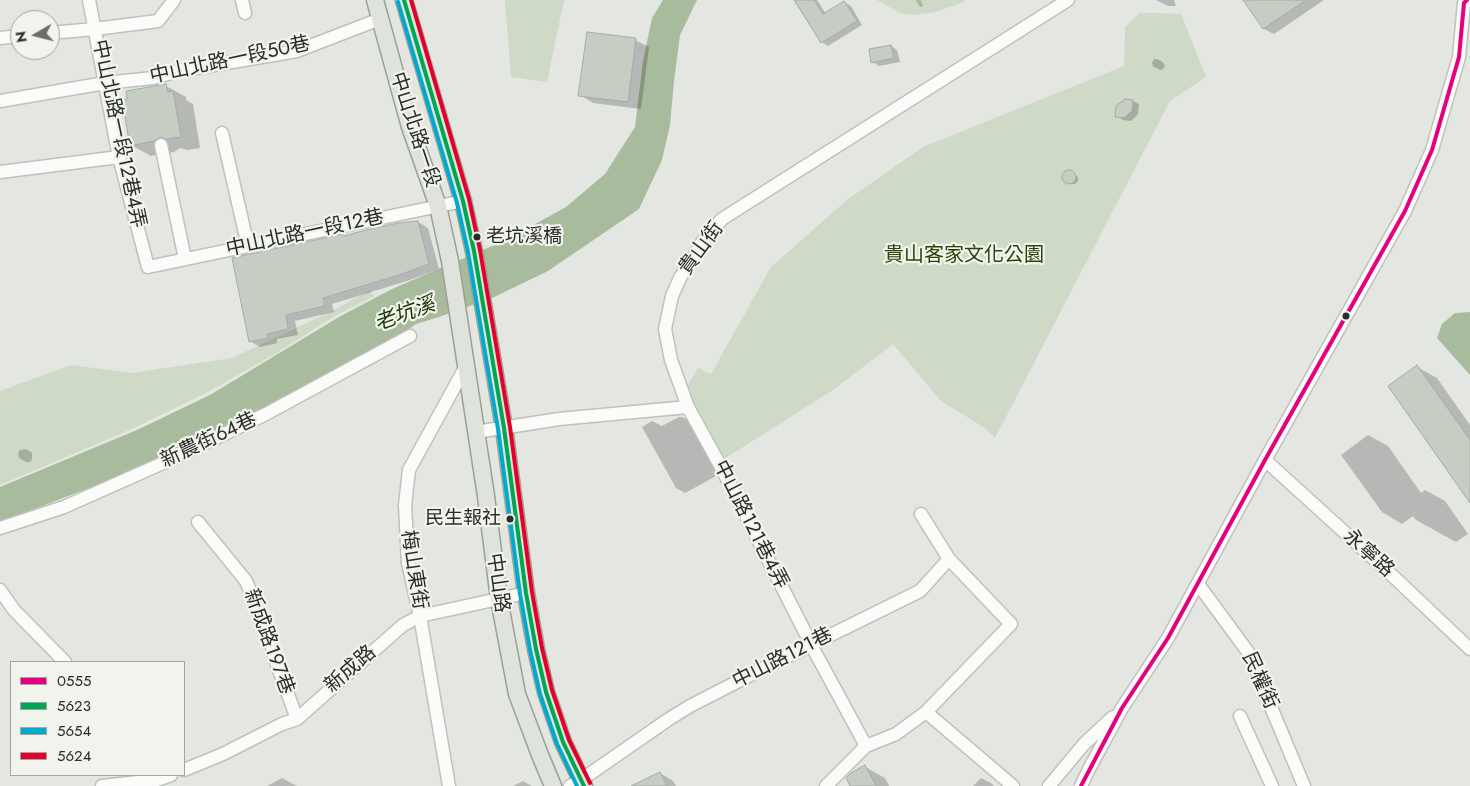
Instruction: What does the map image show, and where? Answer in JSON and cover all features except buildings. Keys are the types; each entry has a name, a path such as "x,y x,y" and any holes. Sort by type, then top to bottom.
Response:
{"main road":[{"name":"中山北路一段","path":"375,0 410,127 438,206 459,315"},
{"name":"中山北路一段","path":"404,0 463,201 484,307"},
{"name":"中山路","path":"484,307 504,428 526,594 546,692 579,784"},
{"name":"中山路","path":"459,315 499,599 517,694 553,786"}],"street":[{"name":"中山北路一段12巷4弄","path":"88,0 119,157 148,267"},
{"path":"60,32 158,21 174,0"},
{"path":"242,0 245,13"},
{"name":"貴山街","path":"688,407 671,360 666,329 672,296 680,278 703,241 722,219 1068,0"},
{"path":"1081,786 1122,708 1168,638 1409,202 1432,150 1459,57 1466,4"},
{"name":"中山北路一段50巷","path":"0,100 105,83 153,78 179,71 298,51 380,19"},
{"path":"222,133 248,246"},
{"path":"161,145 185,259"},
{"path":"0,172 119,157"},
{"name":"中山北路一段12巷","path":"148,267 463,201"},
{"name":"新農街64巷","path":"0,528 64,507 172,459 264,415 410,336"},
{"name":"梅山東街","path":"449,786 420,616 408,563 405,506 409,470 466,366"},
{"path":"476,432 559,419 688,407"},
{"name":"中山路121巷4弄","path":"688,407 866,746"},
{"name":"永寧路","path":"1265,460 1470,649"},
{"path":"826,786 866,746 896,734 926,712 1011,624 949,559 921,514"},
{"name":"新成路197巷","path":"198,522 246,581 270,640 296,719"},
{"name":"中山路121巷","path":"579,784 690,706 813,648 920,591 949,559"},
{"name":"民權街","path":"1198,584 1248,652 1304,786"},
{"path":"0,590 14,610 64,661"},
{"name":"新成路","path":"185,770 296,719 403,625 420,616 526,594"},
{"path":"1049,786 1084,744 1122,708"},
{"path":"926,712 1013,786"},
{"path":"1240,716 1272,786"},
{"path":"102,786 156,780 168,776"}],"green space":[{"path":"505,0 564,0 547,82 511,77"},
{"path":"877,0 965,0 935,12 914,15 900,13"},
{"name":"貴山客家文化公園","path":"1140,13 1181,14 1206,77 1170,101 995,438 985,428 941,401 893,344 833,390 724,459 695,408 688,385 698,368 711,374 771,267 847,200 923,147 1124,66 1125,27"},
{"path":"370,290 374,296 335,316 273,355 204,394 134,428 0,485 0,391 71,365 132,373 232,358 332,311"}],"water":[{"name":"老坑溪","path":"663,0 697,0 680,35 670,125 662,160 639,209 548,271 492,298 416,324 255,414 139,469 0,522 0,487 137,430 210,395 339,317 392,289 506,240 566,207 605,174 635,127 643,61 652,18"},
{"path":"1470,312 1470,375 1437,338 1442,324 1455,313"}],"waterway":[{"path":"918,0 921,5"}],"transit line":[{"name":"5623","path":"404,0 463,201 474,251 504,428 526,593 536,649 546,692 563,742 584,786"},
{"name":"5624","path":"411,0 469,199 480,250 510,427 532,592 542,648 552,690 569,740 590,783"},
{"name":"0555","path":"1081,786 1122,708 1168,638 1265,460 1405,211 1432,150 1459,57 1464,3 1467,0"},
{"name":"5654","path":"398,2 457,203 468,252 498,429 520,594 540,694 557,744 577,786"}],"place":[{"name":"老坑溪橋","path":"477,237"},
{"name":"民生報社","path":"510,519"}]}
